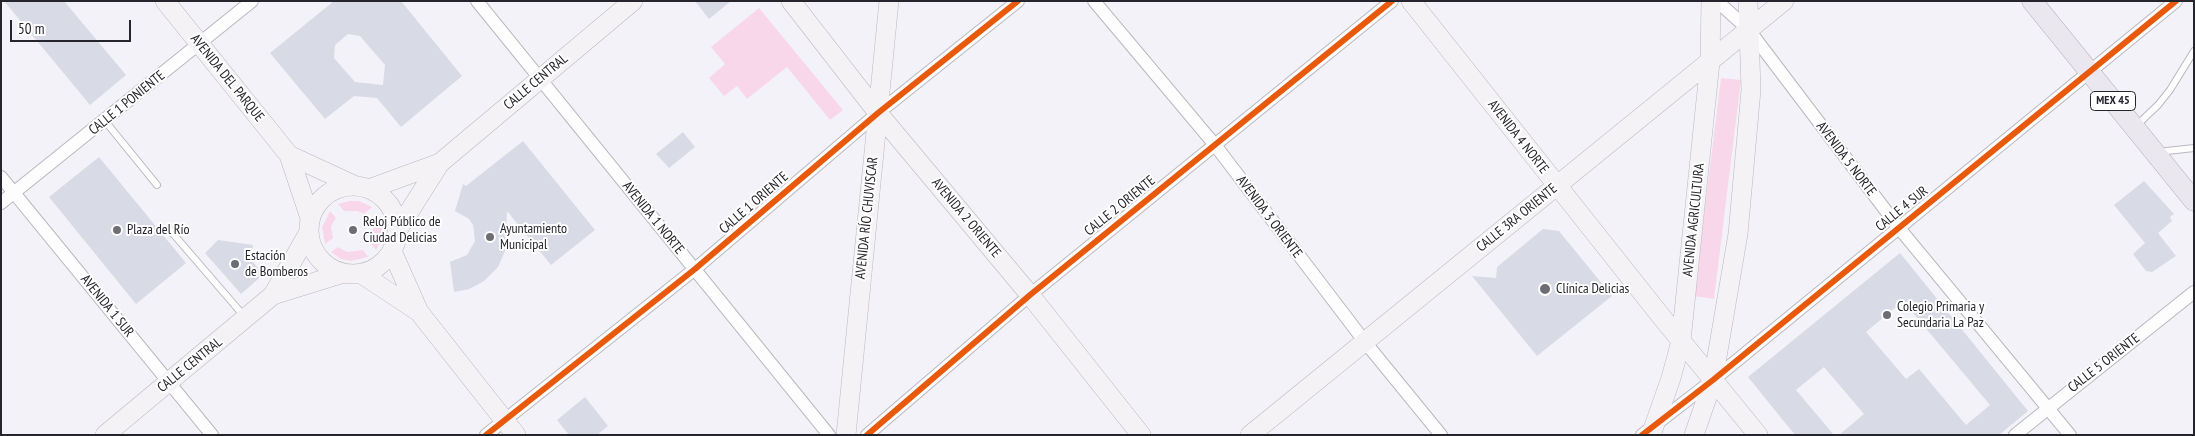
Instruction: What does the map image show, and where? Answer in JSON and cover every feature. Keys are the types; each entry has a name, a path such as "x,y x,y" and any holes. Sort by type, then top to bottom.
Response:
{"main road":[{"name":"AVENIDA DEL PARQUE","path":"165,1 290,155"},
{"name":"CALLE CENTRAL","path":"440,163 633,1"},
{"name":"AVENIDA 2 ORIENTE","path":"791,1 878,113 1030,295 1141,435"},
{"name":"AVENIDA RÍO CHUVISCAR","path":"846,435 889,1"},
{"name":"AVENIDA 4 NORTE","path":"1411,1 1681,342 1758,435"},
{"name":"AVENIDA AGRICULTURA","path":"1649,431 1681,342 1710,62 1710,1"},
{"path":"1694,435 1713,380 1738,234 1751,90 1748,1"},
{"name":"CALLE 3RA ORIENTE","path":"1250,435 1784,1"},
{"name":"MEX 45","path":"2032,1 2194,201"},
{"path":"290,155 381,196 390,206 396,218 397,231"},
{"path":"290,155 309,225 312,246 319,259 331,268 352,273 419,312"},
{"path":"273,295 322,197 344,186 363,187 440,163"},
{"path":"273,295 372,269 384,262 392,251 397,231 440,163"},
{"path":"392,251 419,312 516,435"},
{"name":"CALLE CENTRAL","path":"105,435 273,295"}],"street":[{"name":"CALLE 1 PONIENTE","path":"1,203 252,1"},
{"name":"AVENIDA 1 NORTE","path":"477,1 829,435"},
{"name":"CALLE 1 ORIENTE","path":"486,435 695,269 878,113 1018,1"},
{"name":"AVENIDA 3 ORIENTE","path":"1094,1 1214,145 1365,342 1441,435"},
{"name":"CALLE 2 ORIENTE","path":"867,435 1030,295 1392,1"},
{"name":"AVENIDA 5 NORTE","path":"1717,1 1749,30 1899,228 2070,435"},
{"name":"CALLE 4 SUR","path":"1649,431 2176,1"},
{"name":"AVENIDA 1 SUR","path":"1,177 212,435"},
{"name":"CALLE 5 ORIENTE","path":"2015,435 2194,292"}],"lane":[{"path":"2134,127 2158,105 2194,50"},
{"path":"105,121 157,185"},
{"path":"2155,153 2194,148"},
{"path":"169,229 246,319"}],"shaded area":[{"path":"759,8 843,110 830,120 787,67 747,99 737,86 724,96 709,78 725,64 711,47"},
{"path":"1721,78 1741,80 1714,299 1694,296"},
{"path":"359,201 372,207 364,214 358,211 344,211 338,204"},
{"path":"330,211 336,218 331,226 333,238 325,244 322,227"},
{"path":"379,215 383,230 382,240 376,250 370,243 374,233 371,221"},
{"path":"338,247 347,252 363,250 368,257 351,261 341,259 331,252"}],"building":[{"path":"4,1 64,1 126,75 90,105"},
{"path":"334,1 401,1 462,76 401,127 377,98 354,96 325,119 270,53","holes":["348,34 360,36 385,65 383,85 355,82 334,58 335,45"]},
{"path":"695,1 731,1 709,19"},
{"path":"683,132 695,147 669,168 656,154"},
{"path":"523,141 595,230 551,265 507,211 505,251 498,267 484,281 469,289 454,292 450,262 467,255 475,241 473,225 469,219 455,211 463,184 466,186"},
{"name":"Plaza del Río","path":"99,157 186,263 136,304 49,197"},
{"path":"2144,181 2174,214 2170,217 2172,221 2158,233 2176,256 2152,272 2146,271 2133,254 2145,243 2114,205"},
{"name":"Clínica Delicias","path":"1543,229 1559,231 1612,296 1537,356 1472,276 1496,278 1497,267"},
{"name":"Estación de Bomberos","path":"218,240 253,245 250,259 264,274 241,294 205,253"},
{"name":"Colegio Primaria y Secundaria La Paz","path":"1900,253 2028,411 1999,435 1839,435 1864,414 1824,367 1796,390 1834,435 1795,435 1748,377","holes":["1903,301 1990,405 1966,425 1919,369 1906,379 1866,332"]},
{"path":"585,397 608,426 597,435 569,435 557,420"}],"cycle path":[{"path":"486,435 695,269 878,113 1018,1"},
{"path":"867,435 1030,295 1392,1"},
{"path":"1642,435 1713,380 2176,1"}],"place":[{"name":"Plaza del Río","path":"117,230"},
{"name":"Reloj Público de Ciudad Delicias","path":"353,230"},
{"name":"Ayuntamiento Municipal","path":"490,237"},
{"name":"Estación de Bomberos","path":"235,264"},
{"name":"Clínica Delicias","path":"1545,289"},
{"name":"Colegio Primaria y Secundaria La Paz","path":"1887,315"}]}
